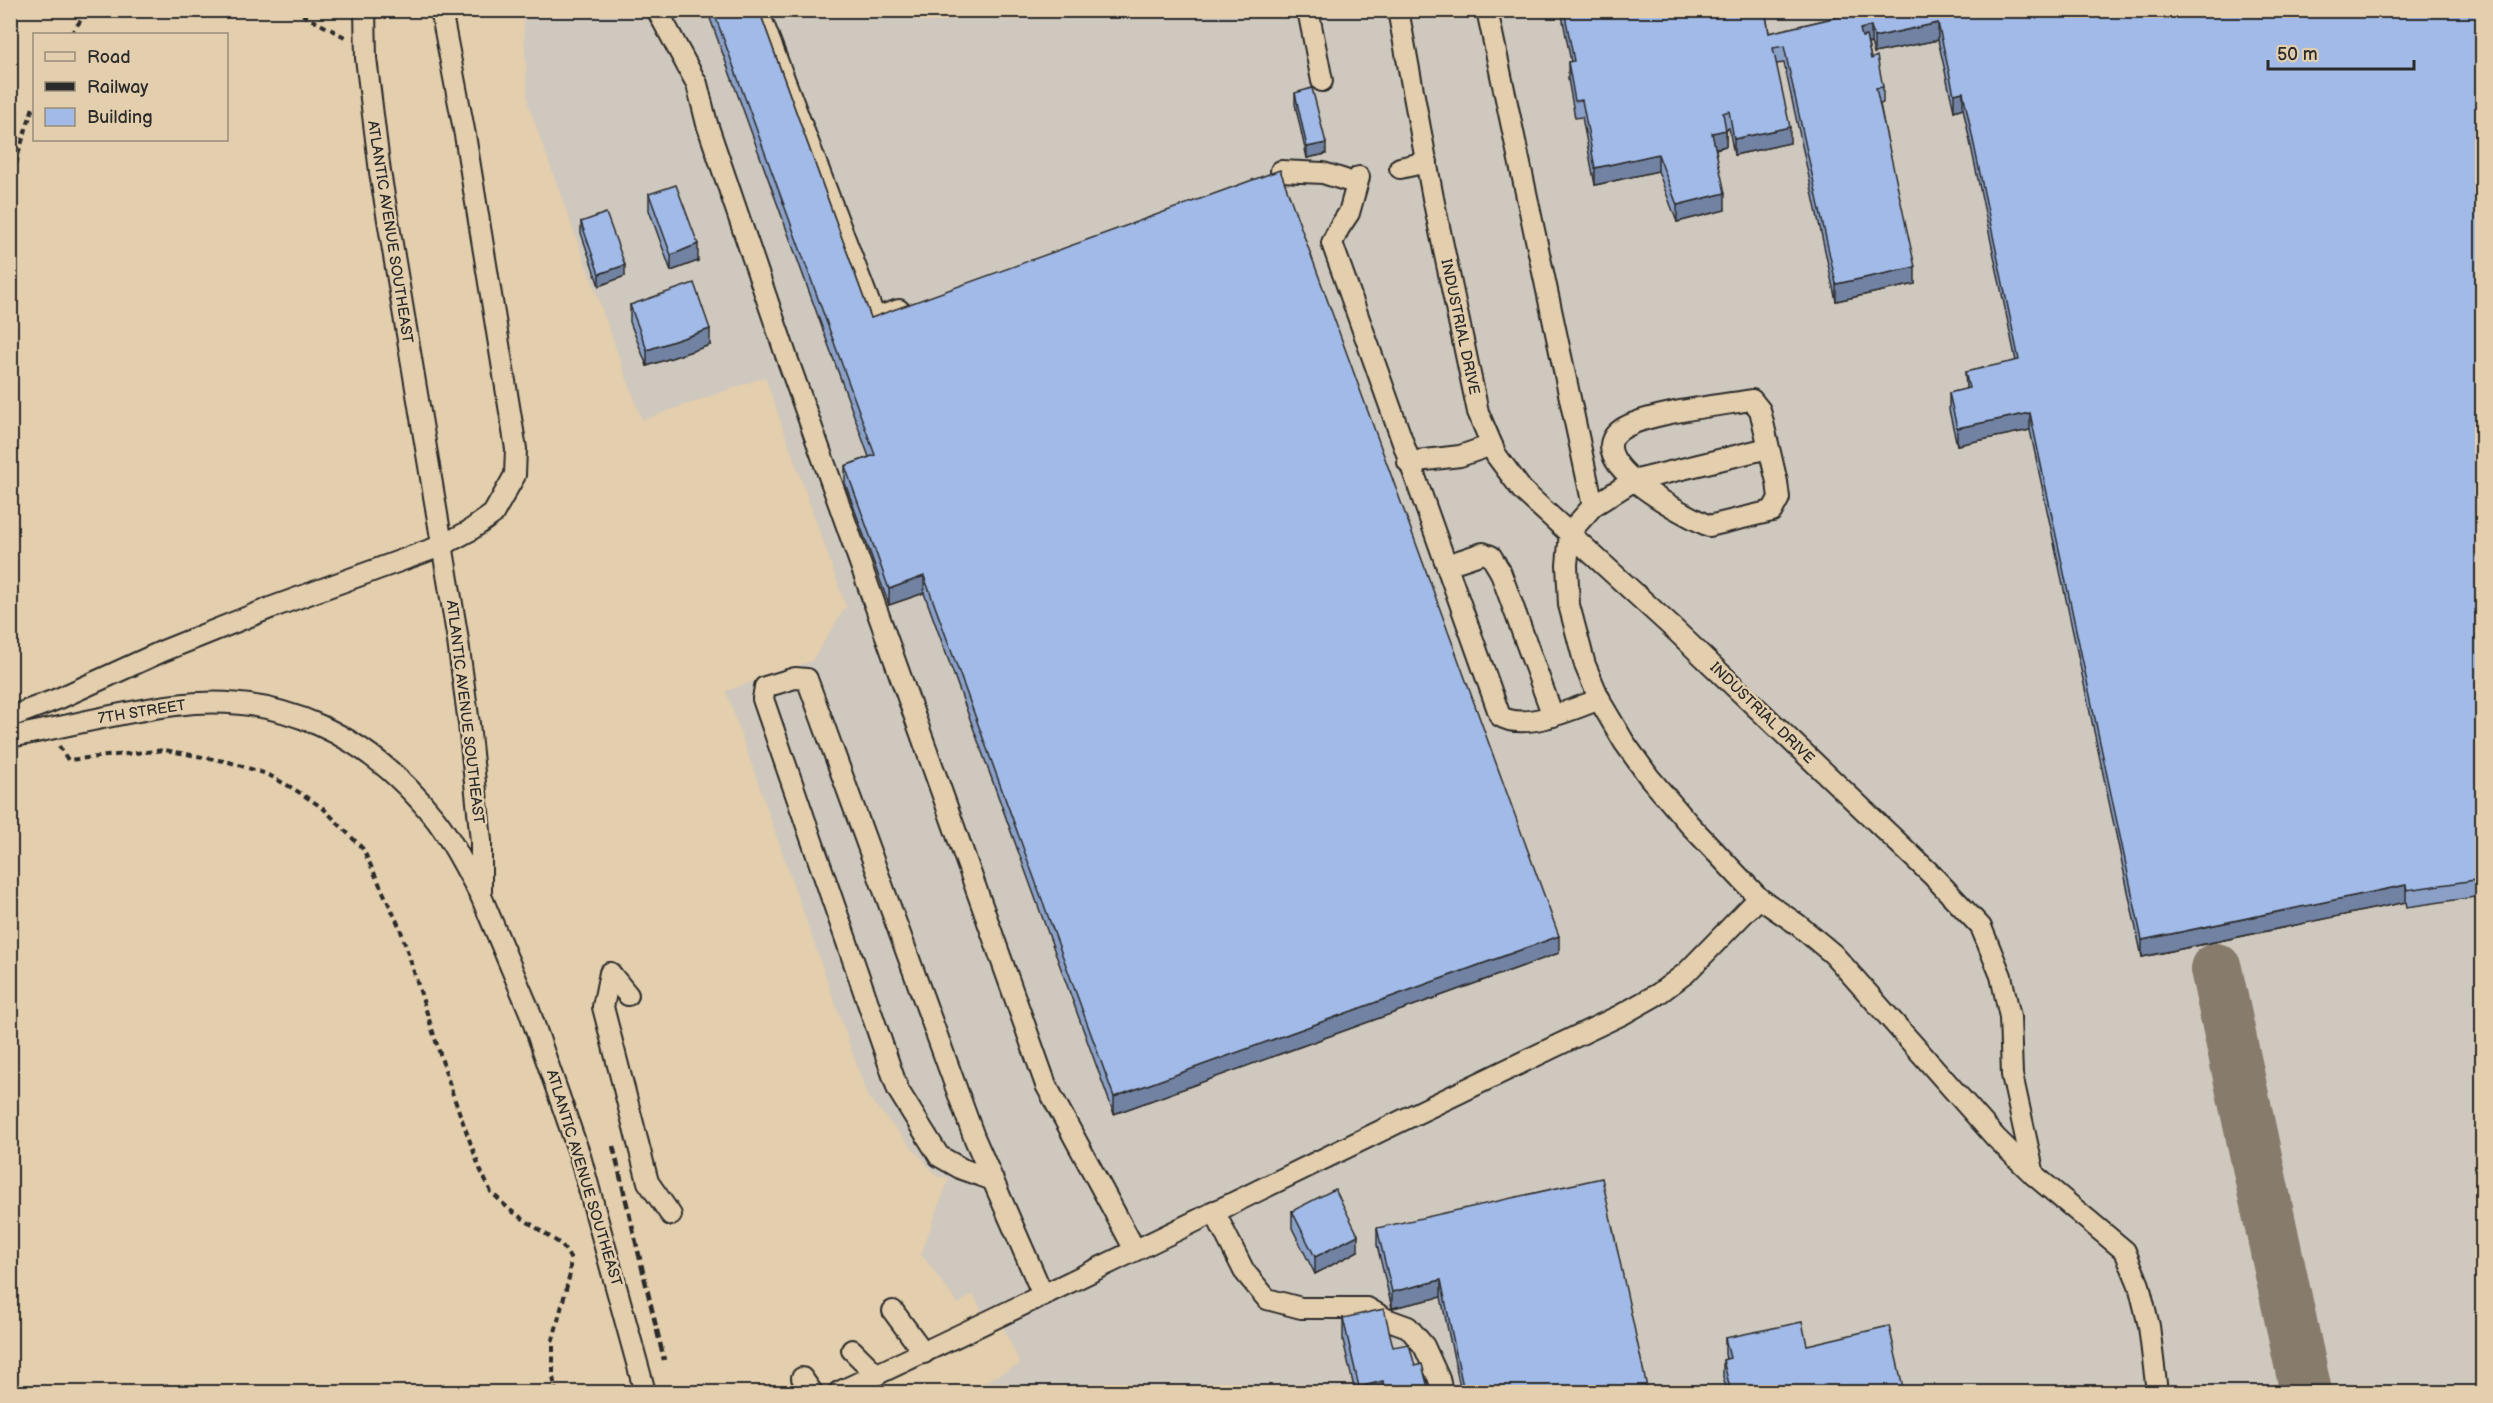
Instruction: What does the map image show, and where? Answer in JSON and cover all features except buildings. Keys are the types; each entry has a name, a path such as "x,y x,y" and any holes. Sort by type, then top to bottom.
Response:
{"street":[{"name":"ATLANTIC AVENUE SOUTHEAST","path":"365,10 366,58 380,172 457,634 469,724 481,841 481,896 529,1010 577,1146 645,1392"},
{"path":"10,717 60,698 163,651 270,608 441,546 469,531 493,514 515,475 516,449 465,135 441,10"},
{"path":"657,10 697,84 707,124 787,358 1046,1084 1135,1250"},
{"path":"759,10 875,318 920,303"},
{"path":"1308,10 1322,81"},
{"name":"INDUSTRIAL DRIVE","path":"1398,10 1478,412 1496,455 1522,490 1570,532 1932,875 1981,927 2001,976 2010,1017 2012,1075 2034,1175"},
{"path":"1487,10 1593,506"},
{"path":"1400,168 1427,162"},
{"path":"1281,171 1323,173 1352,178 1349,213 1332,243 1500,716 1507,721 1517,722 1553,716 1600,699"},
{"path":"1752,400 1760,410 1768,448 1779,498 1772,511 1709,525 1693,519 1633,481 1613,458 1612,444 1621,429 1646,419 1752,400"},
{"path":"1408,462 1460,456 1492,445"},
{"path":"1768,448 1633,481 1593,506 1570,532 1567,565 1569,605 1585,664 1600,699 1623,741 1649,777 1689,824 1759,898 1797,924 1833,954 1996,1138 2034,1175 2125,1251 2142,1296 2150,1335 2157,1392"},
{"path":"1447,565 1483,554 1491,556 1500,571 1553,716"},
{"path":"993,1180 962,1169 939,1156 898,1090 763,699 765,687 795,678 807,680 970,1126 1043,1295"},
{"name":"7TH STREET","path":"10,737 176,705 236,702 291,714 331,729 364,749 400,778 435,818 481,896"},
{"path":"839,1392 924,1353 1644,1003 1686,973 1759,898"},
{"path":"628,995 610,973 603,1006 648,1182 670,1215"},
{"path":"1214,1211 1244,1270 1267,1299 1301,1308 1366,1308 1408,1327 1424,1346 1439,1379 1442,1392"},
{"path":"893,1311 924,1353"},
{"path":"852,1350 877,1375"}],"path":[{"path":"71,33 87,10"},
{"path":"293,10 348,38"},
{"path":"10,195 19,151 33,107"},
{"path":"52,745 59,746 68,760 165,750 230,762 267,774 323,808 363,849 400,928 453,1095 480,1169 491,1192 510,1210 562,1245 570,1258 570,1274 553,1340 553,1377 556,1392"}],"shaded area":[{"path":"523,11 2482,11 2482,1392 966,1392 1020,1364 998,1315 986,1319 973,1294 958,1304 921,1254 949,1178 938,1177 868,1097 726,691 812,661 846,606 765,377 642,420 528,104"}],"taxiway":[{"path":"2216,969 2306,1392"}],"railway":[{"path":"613,1146 664,1360"}]}
